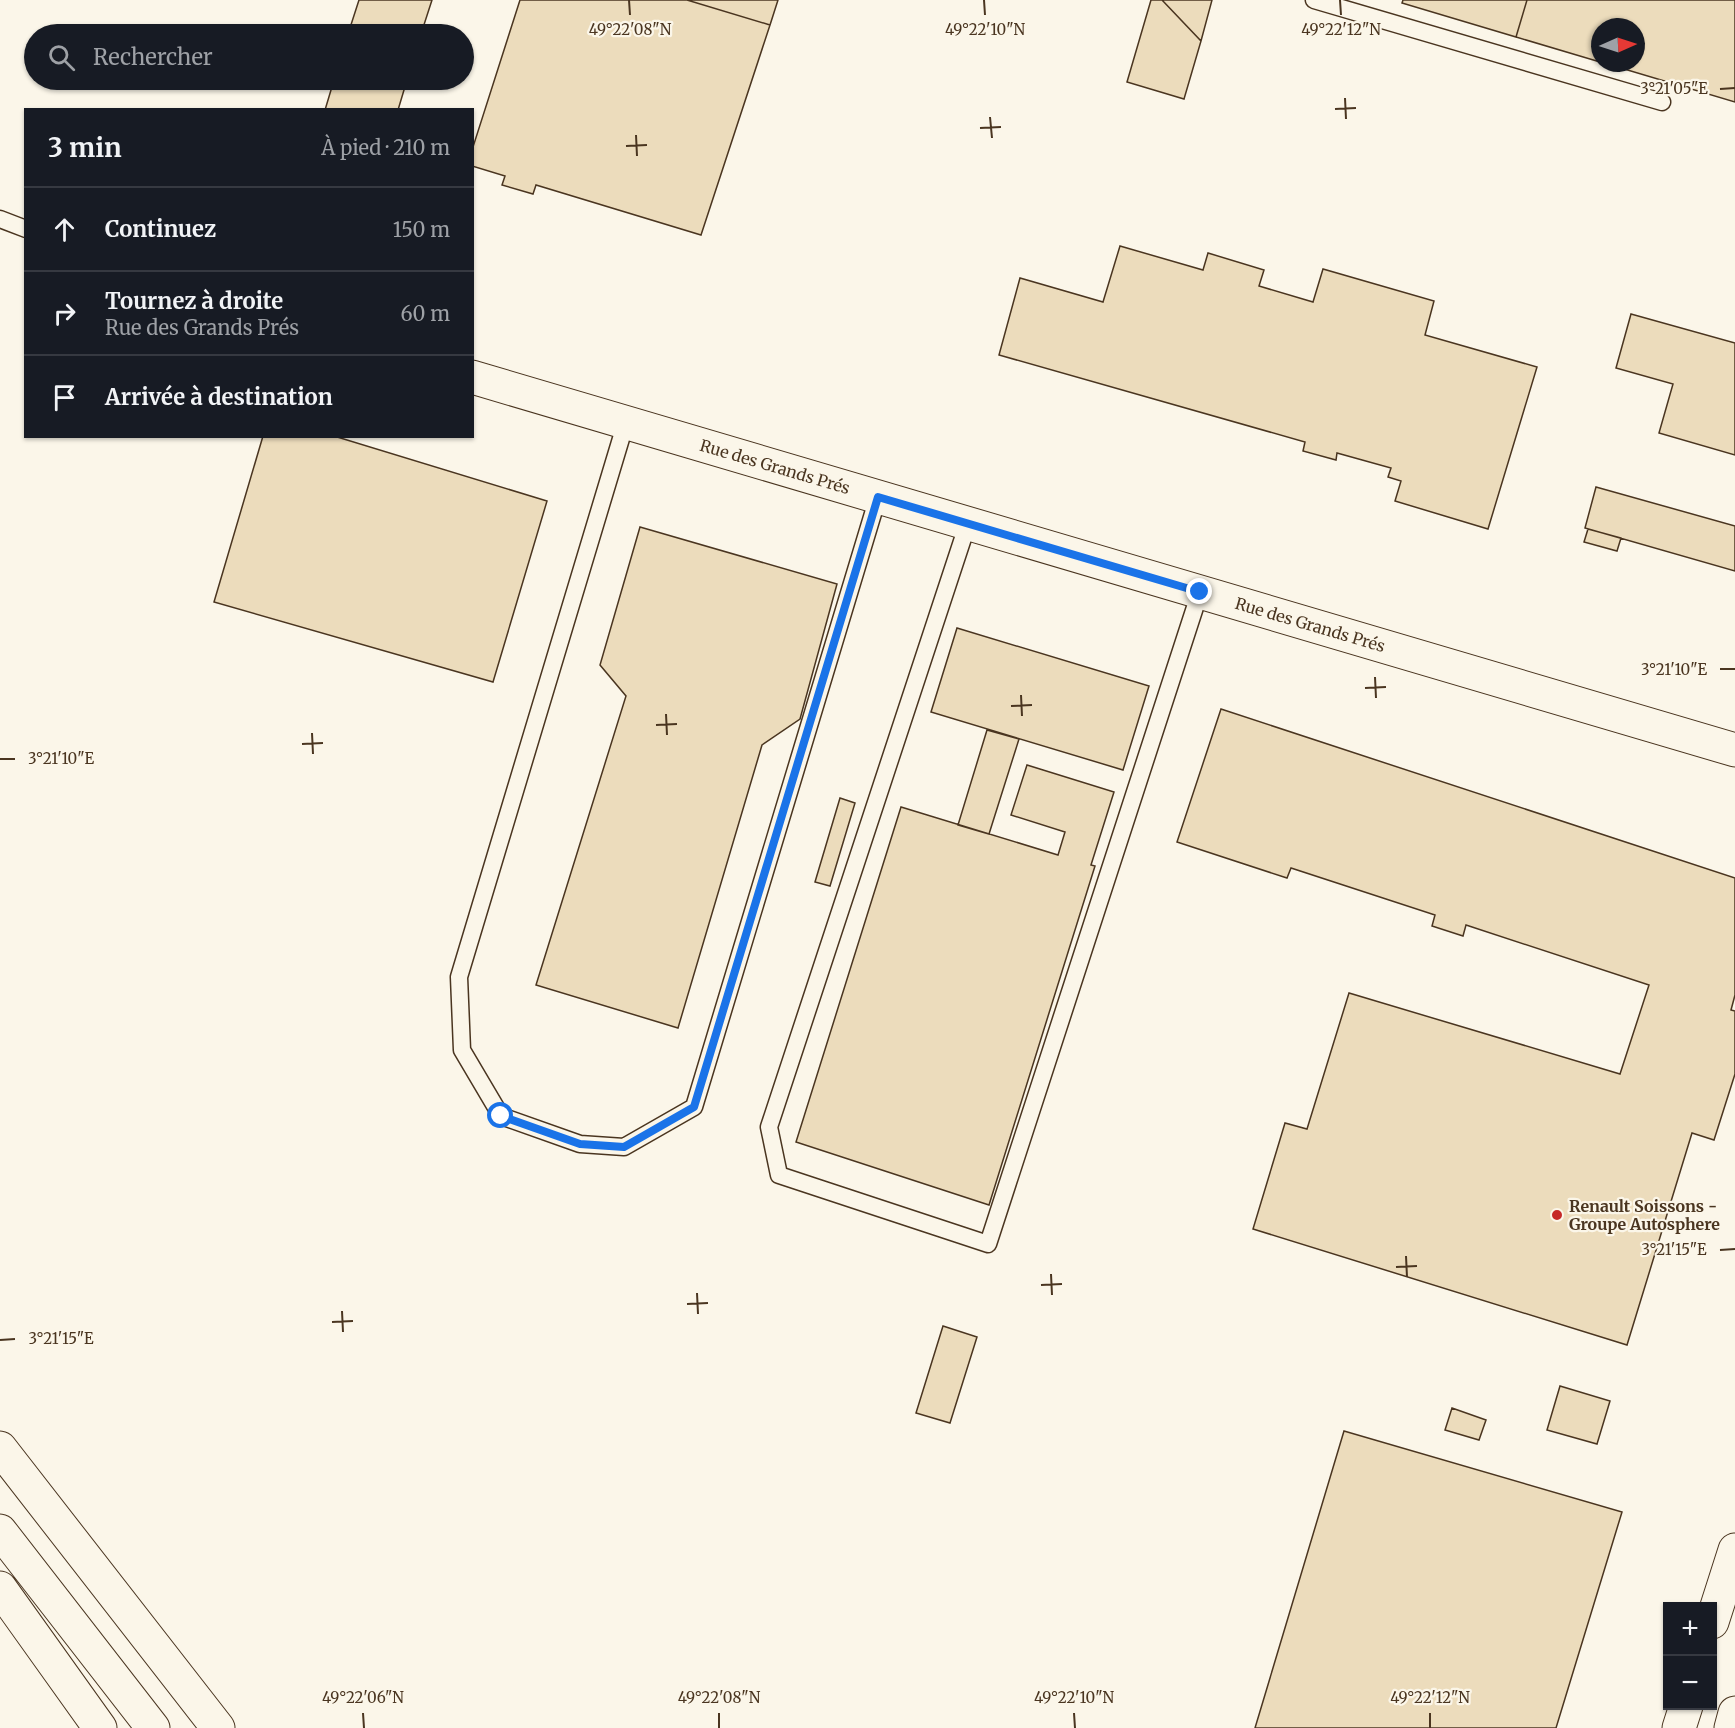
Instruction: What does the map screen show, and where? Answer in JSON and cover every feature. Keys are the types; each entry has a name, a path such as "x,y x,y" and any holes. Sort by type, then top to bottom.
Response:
{"main road":[{"name":"Rue des Grands Prés","path":"474,378 1735,750"},
{"path":"0,1448 218,1728"},
{"path":"0,1531 153,1728"},
{"path":"1717,1609 1735,1550"},
{"path":"0,1587 100,1728"},
{"path":"1679,1728 1685,1710"},
{"path":"1731,1728 1735,1713"}],"lane":[{"path":"1314,0 1662,102"},
{"path":"0,219 24,228"},
{"path":"626,422 459,977 462,1050 501,1116 580,1144 624,1147 694,1107 878,497"},
{"path":"968,523 769,1127 779,1175 988,1244 1200,592"}],"building":[{"path":"359,0 432,0 424,24 351,24"},
{"path":"520,0 687,0 770,25 701,235 536,185 533,194 502,185 505,176 474,167 474,144"},
{"path":"687,0 778,0 770,25"},
{"path":"1151,0 1162,0 1201,41 1184,99 1127,82"},
{"path":"1162,0 1212,0 1201,41"},
{"path":"1403,0 1527,0 1516,37 1402,3"},
{"path":"1527,0 1735,0 1735,102 1634,72 1645,72 1645,18 1591,18 1591,59 1516,37"},
{"path":"331,90 404,90 399,108 326,108"},
{"path":"1120,246 1203,270 1208,253 1264,270 1259,286 1313,302 1323,269 1434,301 1425,335 1537,367 1488,529 1395,501 1401,481 1388,477 1391,468 1337,453 1336,460 1303,451 1305,442 999,355 1020,278 1103,302"},
{"path":"1631,314 1735,343 1735,455 1659,433 1673,384 1616,368"},
{"path":"262,438 341,438 547,501 493,682 214,602"},
{"path":"1596,487 1735,526 1735,571 1585,528"},
{"path":"640,527 837,584 800,719 762,745 678,1028 536,985 626,696 600,665"},
{"path":"1588,529 1621,538 1617,551 1584,542"},
{"path":"957,628 1149,686 1123,770 931,712"},
{"path":"1221,709 1735,878 1735,995 1731,1010 1735,1011 1735,1074 1714,1140 1692,1133 1627,1345 1253,1229 1285,1123 1307,1129 1349,993 1620,1074 1649,985 1466,925 1463,936 1432,926 1435,915 1291,868 1287,878 1177,842"},
{"path":"987,730 1019,739 989,834 958,825"},
{"path":"1027,765 1114,792 1091,865 1095,866 989,1205 796,1142 901,807 1058,855 1065,832 1011,815"},
{"path":"840,798 855,803 830,886 815,882"},
{"path":"943,1326 977,1337 950,1423 916,1413"},
{"path":"1560,1386 1610,1401 1597,1444 1547,1430"},
{"path":"1452,1408 1486,1420 1479,1440 1445,1430"},
{"path":"1344,1431 1622,1512 1556,1728 1255,1728"}],"place":[{"name":"Renault Soissons - Groupe Autosphere","path":"1557,1215"}],"route":[{"path":"501,1116 580,1144 624,1147 694,1107 878,497 1200,592"}]}
